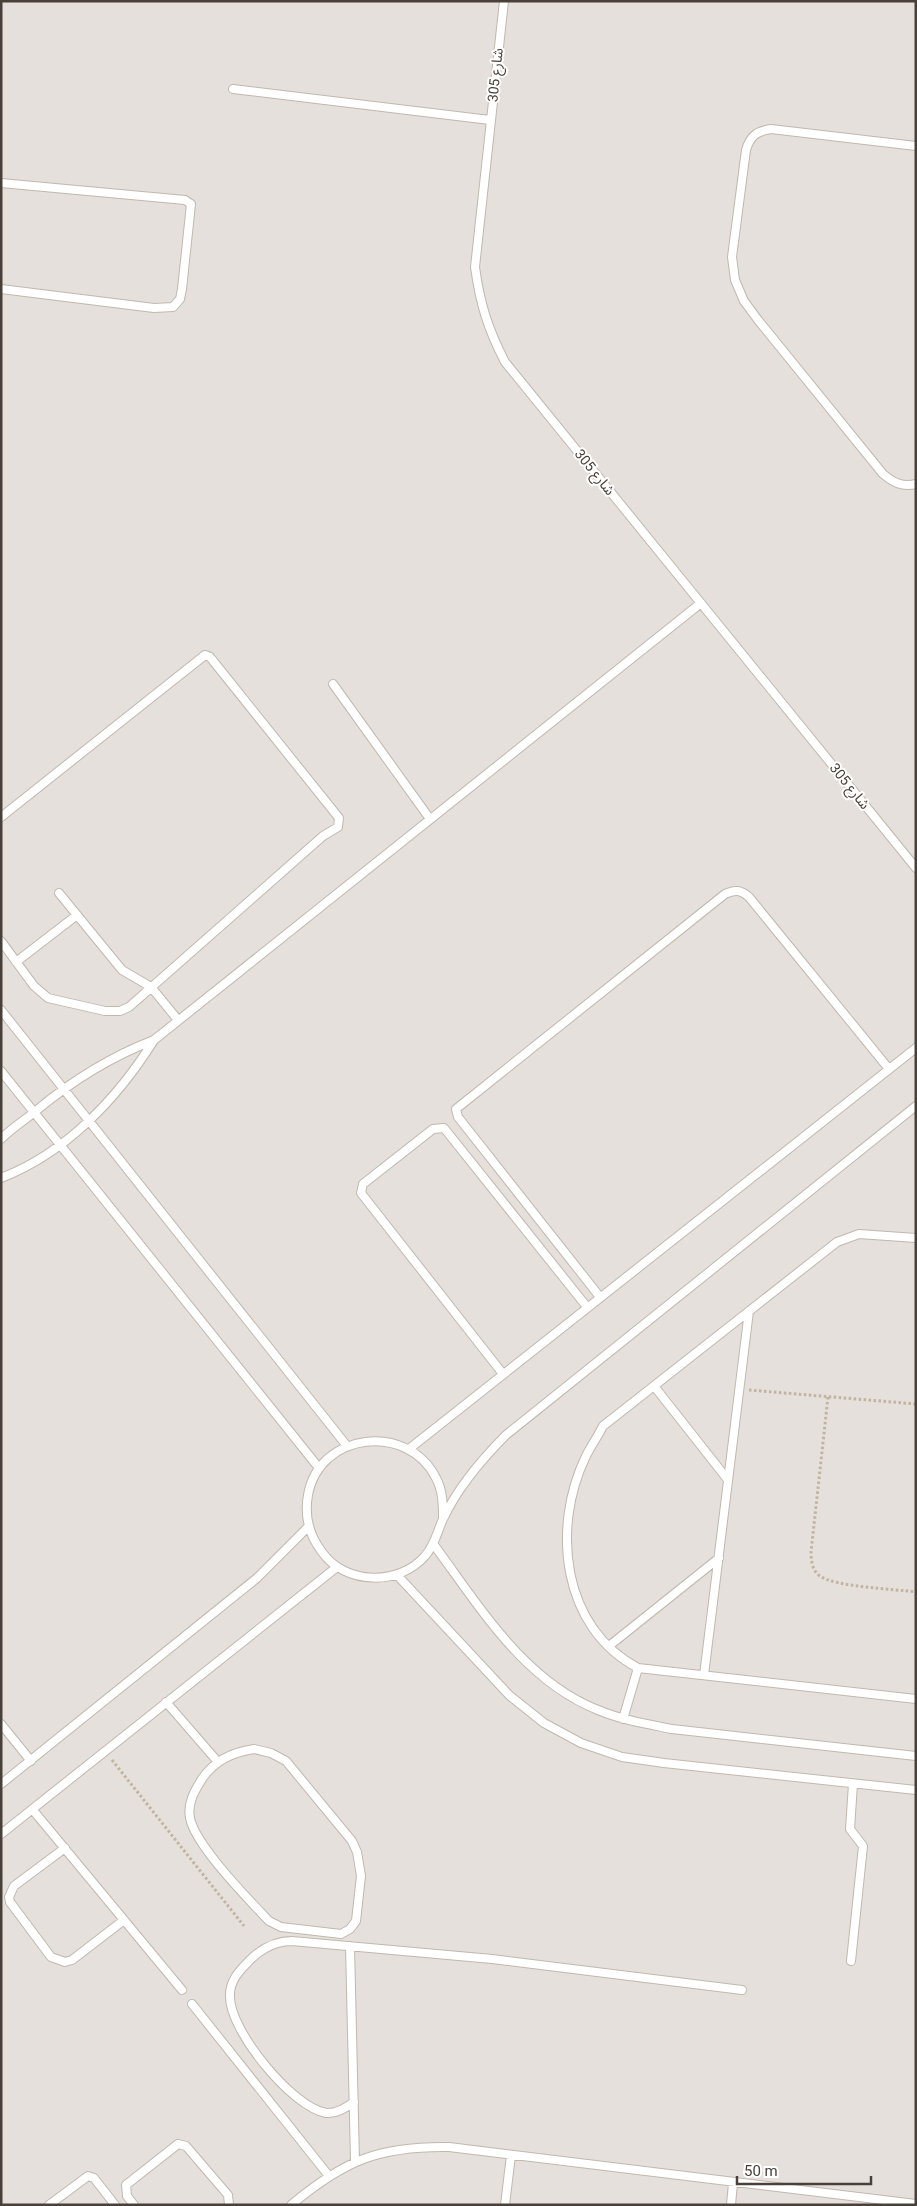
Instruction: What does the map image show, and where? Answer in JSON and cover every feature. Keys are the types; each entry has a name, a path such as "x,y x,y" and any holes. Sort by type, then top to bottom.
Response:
{"lane":[{"name":"شارع 305","path":"504,1 475,267 479,300 490,332 506,362 916,868"},
{"path":"234,90 490,120"},
{"path":"916,146 771,129 754,134 746,150 732,257 735,280 744,301 883,474 894,483 907,486 916,484"},
{"path":"1,183 185,200 190,202 191,207 180,299 173,306 154,308 1,289"},
{"path":"1,1178 38,1160 89,1120 125,1083 154,1040 701,602"},
{"path":"1,817 205,655 210,658 339,818 338,826 323,836 129,1007 120,1011 105,1011 48,998 34,986 1,941"},
{"path":"332,684 430,819"},
{"path":"600,1297 458,1117 456,1109 687,924 725,894 733,890 742,891 890,1068"},
{"path":"59,893 122,970 151,987 178,1020"},
{"path":"16,962 77,915"},
{"path":"1,1010 347,1446"},
{"path":"1,1139 14,1126 63,1088 106,1060 154,1040"},
{"path":"408,1449 916,1048"},
{"path":"1,1071 58,1145 319,1468"},
{"path":"443,1519 443,1498 437,1479 425,1462 408,1449 394,1443 378,1440 362,1441 336,1452 319,1468 310,1486 306,1506 308,1527 319,1549 337,1567 356,1576 377,1578 397,1575 412,1568 424,1558 434,1545 443,1519 471,1474 506,1435 916,1106"},
{"path":"503,1374 361,1193 363,1184 433,1129 444,1128 587,1308"},
{"path":"916,1238 859,1234 836,1242 603,1426 586,1456 575,1486 569,1517 567,1548 570,1577 579,1605 594,1630 622,1659 638,1668 916,1699"},
{"path":"704,1675 749,1310"},
{"path":"654,1386 728,1480"},
{"path":"1,1784 258,1578 308,1527"},
{"path":"434,1545 505,1640 532,1668 563,1692 597,1710 623,1718 672,1728 916,1756"},
{"path":"609,1646 719,1558"},
{"path":"1,1834 337,1567"},
{"path":"397,1575 510,1696 544,1723 581,1743 622,1756 664,1763 916,1790"},
{"path":"623,1718 638,1668"},
{"path":"166,1702 218,1762"},
{"path":"1,1724 31,1761"},
{"path":"254,1749 271,1753 286,1761 352,1840 360,1864 361,1876 356,1921 350,1929 340,1934 274,1925 264,1916 198,1838 190,1817 192,1794 205,1775 218,1762 236,1751 254,1749"},
{"path":"851,1960 864,1846 850,1829 853,1784"},
{"path":"32,1809 182,1990"},
{"path":"65,1848 14,1886 9,1897 10,1902 51,1957 65,1962 72,1960 124,1920"},
{"path":"354,2102 342,2110 328,2113 313,2109 288,2090 265,2066 246,2039 231,2009 229,1996 232,1983 238,1971 258,1952 280,1941 350,1946 492,1960 742,1990"},
{"path":"350,1946 355,2161"},
{"path":"192,2004 329,2176"},
{"path":"134,2205 127,2196 126,2184 178,2144 186,2146 228,2195 229,2205"},
{"path":"291,2205 329,2176 355,2161 382,2152 414,2146 449,2147 916,2204"},
{"path":"505,2205 511,2155"},
{"path":"50,2205 88,2176 94,2178 115,2205"},
{"path":"731,2205 733,2183"}],"path":[{"path":"740,1389 916,1404"},
{"path":"828,1397 810,1552 811,1564 818,1576 832,1582 916,1592"},
{"path":"105,1751 244,1926"}],"shaded area":[{"path":"1,1 916,1 916,2205 1,2205"}]}
